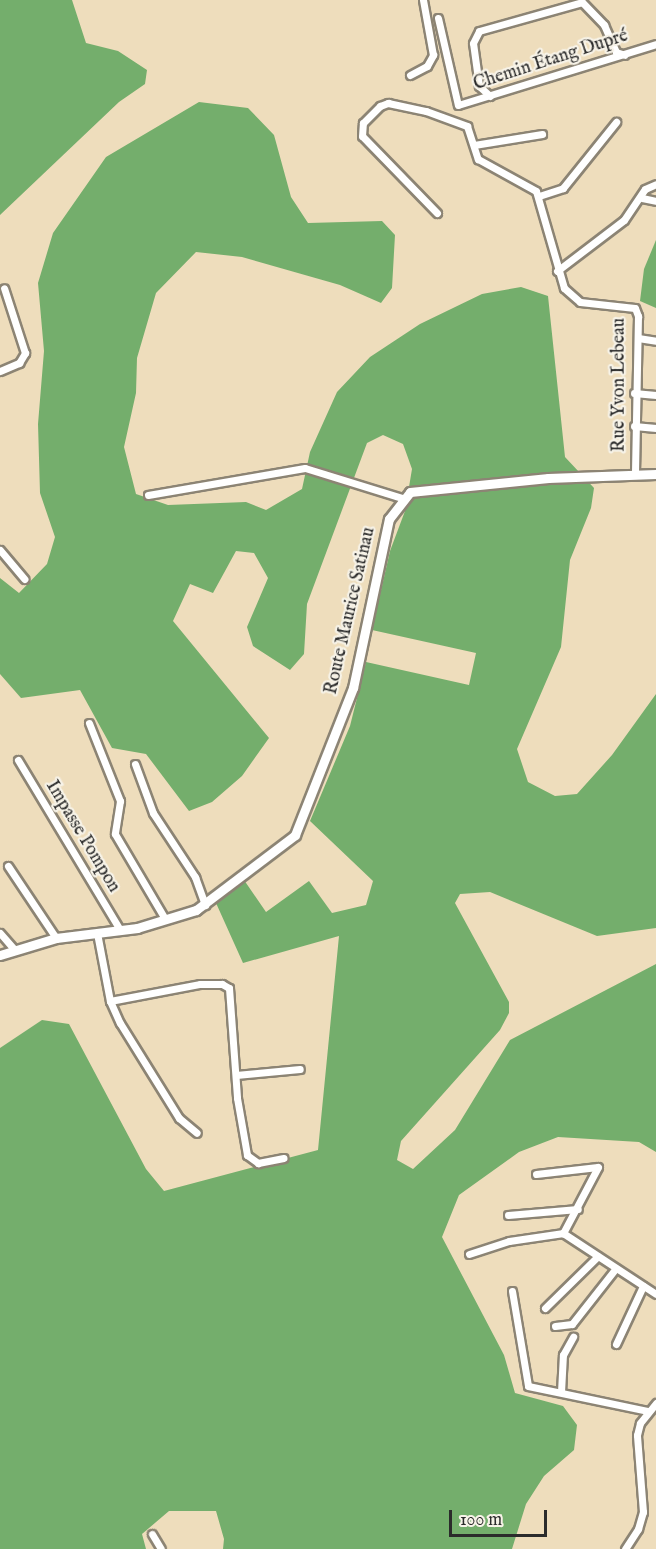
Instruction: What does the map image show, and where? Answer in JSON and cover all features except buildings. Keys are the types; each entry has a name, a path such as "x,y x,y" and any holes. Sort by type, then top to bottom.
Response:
{"main road":[{"path":"402,498 424,488 656,474"},
{"name":"Route Maurice Satinau","path":"0,954 56,938 120,930 165,920 205,904 286,843 306,813 353,688 389,519 402,498"}],"street":[{"path":"410,75 427,66 433,55 423,0"},
{"path":"490,96 480,86 473,43 479,31 582,2 604,25 616,52 627,55"},
{"name":"Chemin Étang Dupré","path":"438,18 456,105 627,55 656,44"},
{"path":"437,213 362,136 363,123 388,103 463,123 481,161 529,185 539,196 563,188 616,122"},
{"path":"474,145 542,134"},
{"path":"557,271 624,220 642,198 645,189 656,184"},
{"name":"Rue Yvon Lebeau","path":"539,196 557,271 564,288 576,300 634,308 638,338 634,393 634,474"},
{"path":"642,198 656,201"},
{"path":"0,371 19,363 25,353 4,288"},
{"path":"638,338 656,341"},
{"path":"634,393 656,395"},
{"path":"634,426 656,428"},
{"path":"148,495 305,468 402,498"},
{"path":"0,550 24,579"},
{"path":"89,723 120,801 116,834 165,920"},
{"name":"Impasse Pompon","path":"18,760 120,930"},
{"path":"135,764 153,813 195,877 205,904"},
{"path":"8,866 56,938"},
{"path":"0,933 14,949"},
{"path":"97,933 110,1001 135,1051 179,1118 197,1133"},
{"path":"110,1001 200,984 222,984 231,993 240,1122 249,1160 258,1163 284,1158"},
{"path":"236,1075 300,1069"},
{"path":"536,1174 596,1165 598,1170 563,1233"},
{"path":"508,1215 578,1209"},
{"path":"469,1254 509,1241 563,1233 656,1294"},
{"path":"545,1308 598,1256"},
{"path":"555,1326 572,1324 616,1268"},
{"path":"616,1344 643,1286"},
{"path":"512,1291 528,1386 533,1390 561,1392 648,1411"},
{"path":"561,1392 563,1355 573,1337"},
{"path":"625,1549 638,1529 643,1512 637,1435 648,1411 656,1403"},
{"path":"152,1534 161,1549"}],"green space":[{"path":"0,0 72,0 86,43 118,51 147,70 145,84 119,102 0,215"},
{"path":"199,102 248,108 274,135 291,197 308,223 382,221 395,235 392,288 381,303 340,285 242,257 196,252 156,293 137,358 136,393 124,447 136,494 168,505 246,502 266,510 302,489 310,452 337,392 370,357 420,324 482,294 521,287 548,296 565,457 594,488 591,508 570,560 561,647 517,749 528,782 555,796 577,794 612,755 656,694 656,928 597,936 490,892 460,894 455,903 509,1002 509,1013 500,1030 401,1141 397,1160 413,1169 455,1130 510,1040 656,964 656,1152 639,1142 558,1137 519,1152 459,1195 442,1237 504,1355 515,1393 563,1406 577,1425 574,1450 544,1476 526,1504 512,1549 223,1549 224,1539 216,1511 169,1511 142,1534 146,1549 0,1549 0,1048 42,1020 69,1024 146,1169 164,1191 318,1150 339,936 243,963 216,903 244,880 266,912 309,881 332,913 366,905 373,881 310,821 350,726 366,662 469,685 476,653 372,630 390,551 405,511 412,469 403,444 383,435 367,443 307,604 304,654 290,670 253,646 247,627 268,578 254,553 236,551 213,593 190,584 173,621 269,738 242,776 212,802 189,811 146,754 112,748 80,690 21,698 0,674 0,578 19,593 47,564 55,537 40,493 38,424 44,351 38,283 53,233 106,157"},
{"path":"656,240 656,308 640,301 644,269"}]}
